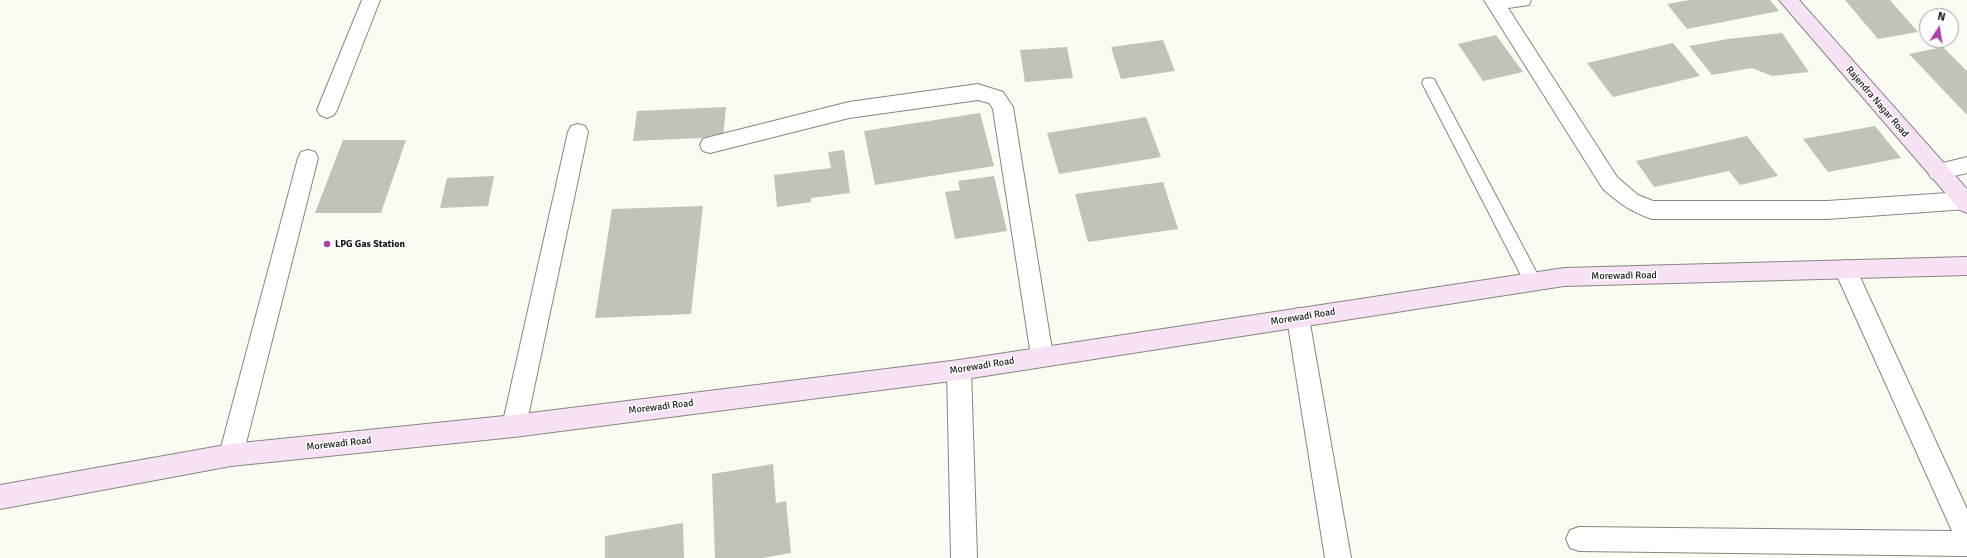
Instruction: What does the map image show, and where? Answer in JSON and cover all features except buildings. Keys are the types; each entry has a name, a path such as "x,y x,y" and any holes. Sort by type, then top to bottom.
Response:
{"main road":[{"name":"Rajendra Nagar Road","path":"1788,0 1966,203"},
{"name":"Morewadi Road","path":"0,497 231,455 514,426 959,370 1042,356 1564,277 1845,268 1967,266"}],"street":[{"path":"327,110 371,0"},
{"path":"1494,0 1511,2 1522,0"},
{"path":"1494,0 1610,183 1631,201 1652,210 1827,210 1966,203"},
{"path":"710,145 849,110 978,92 996,97 1003,107 1042,356"},
{"path":"514,426 578,132"},
{"path":"231,455 308,158"},
{"path":"1938,172 1967,165"},
{"path":"1845,268 1967,537"},
{"path":"1298,318 1338,558"},
{"path":"959,370 964,558"},
{"path":"1579,539 1967,544"}],"lane":[{"path":"1429,82 1533,282"}],"place":[{"name":"LPG Gas Station","path":"327,244"}]}
